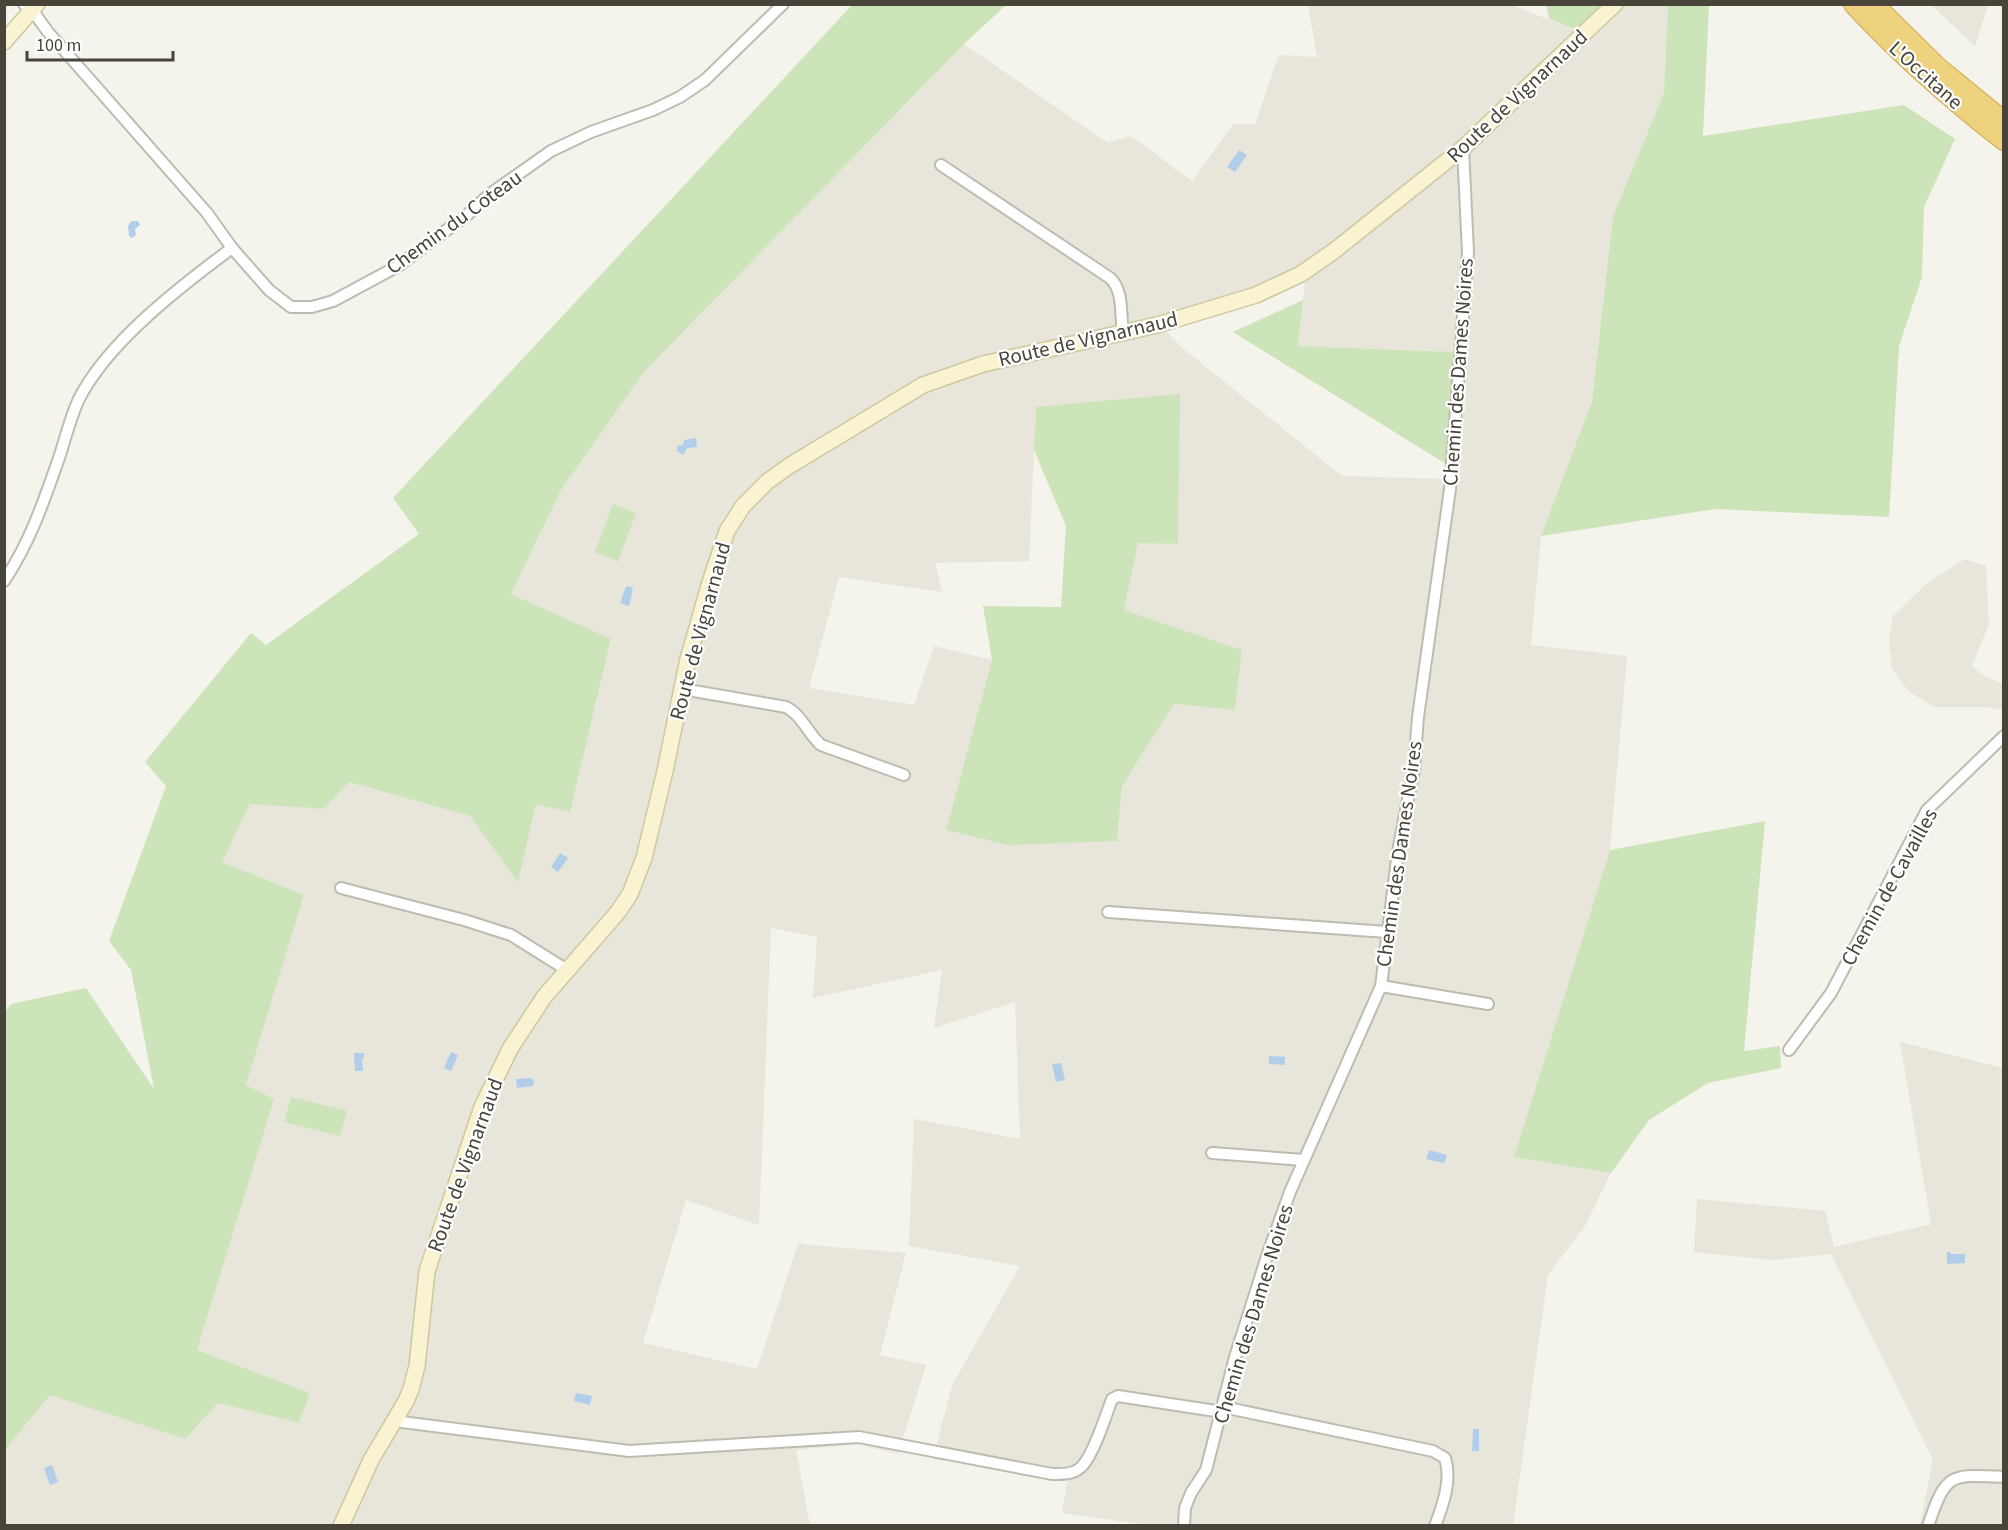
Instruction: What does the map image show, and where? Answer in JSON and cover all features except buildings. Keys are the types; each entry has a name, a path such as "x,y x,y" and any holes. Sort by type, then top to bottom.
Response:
{"highway":[{"name":"L'Occitane","path":"1854,4 1958,105 2004,140"},
{"name":"L'Occitane","path":"1873,4 1938,69 2004,122"}],"street":[{"name":"Chemin du Coteau","path":"232,248 269,290 291,307 312,307 333,301 398,266 467,215 490,194 551,152 591,132 654,110 680,97 705,80 783,4"},
{"name":"Route de Vignarnaud","path":"341,1526 371,1460 406,1401 414,1377 427,1271 482,1107 510,1049 544,997 618,912 630,894 644,858 682,689 710,582 727,531 743,506 768,481 923,385 983,364 1157,325 1256,295 1301,274 1334,251 1463,148 1615,4"},
{"path":"4,42 31,7 207,213 232,248 195,276 125,338 88,383 77,403 37,522 16,565 4,581"},
{"name":"Chemin des Dames Noires","path":"1184,1526 1185,1508 1191,1493 1206,1470 1235,1357 1290,1192 1381,986 1398,851 1414,769 1418,717 1450,489 1468,252 1463,148"},
{"path":"941,165 1116,283 1119,291 1123,332"},
{"path":"682,689 786,707 796,714 821,745 904,775"},
{"name":"Chemin de Cavailles","path":"1789,1050 1831,993 1927,810 2004,736"},
{"path":"341,888 464,920 511,935 567,970"},
{"path":"1108,912 1387,932"},
{"path":"1381,986 1488,1004"},
{"path":"1212,1153 1304,1160"},
{"path":"394,1421 628,1451 859,1437 1052,1474 1064,1474 1074,1472 1083,1465 1102,1427 1112,1399 1118,1396 1222,1409 1433,1451 1445,1458 1449,1470 1442,1508 1435,1526"},
{"path":"1928,1526 1938,1495 1945,1485 1954,1479 1968,1475 2004,1477"}],"shaded area":[{"path":"1308,5 1511,5 1589,35 1624,5 1668,5 1664,93 1613,216 1592,401 1541,536 1531,645 1627,656 1610,850 1514,1157 1611,1173 1585,1226 1548,1275 1513,1525 1148,1525 1062,1513 1068,1478 933,1459 952,1385 1020,1266 909,1246 914,1119 1020,1139 1015,1002 934,1028 942,970 813,998 817,937 771,928 759,1225 686,1200 643,1343 757,1369 798,1244 906,1253 880,1355 926,1365 898,1454 857,1444 796,1450 810,1525 5,1526 5,1450 50,1395 185,1439 218,1403 299,1423 310,1393 197,1350 273,1100 246,1085 304,895 221,863 250,803 324,809 349,782 470,816 518,881 536,804 570,811 611,640 511,594 561,490 644,372 964,44 1108,143 1131,136 1192,181 1233,124 1255,124 1279,55 1317,57","holes":["1305,281 1298,346 1455,352 1445,479 1342,476 1181,347 1166,331","1036,407 1178,544 1138,542 1124,610 1242,650 1235,710 1174,704 1122,786 1117,841 946,830 992,660 934,646 914,705 809,688 839,577 942,592 935,563 1029,561"]},
{"path":"1931,5 1988,5 1975,46"},
{"path":"1965,559 1986,566 1989,624 1972,666 1984,676 2003,684 2003,710 1986,707 1934,707 1908,691 1892,668 1889,641 1893,616 1927,583"},
{"path":"1900,1042 2003,1068 2003,1525 1920,1525 1933,1460 1831,1254 1772,1260 1694,1252 1697,1199 1825,1211 1834,1247 1931,1224"}],"green space":[{"path":"852,5 1006,5 964,44 644,372 561,490 511,594 611,639 570,812 536,804 518,882 470,816 349,782 324,809 250,804 222,862 304,895 246,1085 274,1099 197,1350 310,1393 299,1423 218,1403 185,1439 50,1395 5,1450 5,1012 11,1004 86,988 154,1089 131,970 109,941 166,786 145,762 251,633 266,645 419,534 393,498"},
{"path":"1546,5 1608,5 1577,30 1549,19"},
{"path":"1668,5 1709,5 1703,136 1904,105 1955,139 1924,207 1922,277 1899,346 1889,517 1715,509 1541,536 1592,401 1613,216 1664,93"},
{"path":"1303,300 1298,346 1455,352 1446,464 1233,332"},
{"path":"1180,394 1178,544 1138,543 1124,610 1242,650 1235,710 1174,704 1122,786 1117,841 1008,845 946,830 992,660 983,606 1061,607 1066,526 1034,450 1036,407"},
{"path":"613,504 636,513 618,561 595,552"},
{"path":"1765,821 1744,1051 1780,1046 1781,1068 1708,1083 1649,1120 1611,1173 1514,1157 1610,850"},
{"path":"291,1097 347,1111 340,1136 284,1122"}],"water":[{"path":"1239,150 1247,155 1235,172 1227,167"},
{"path":"131,221 138,221 140,225 135,229 136,235 132,238 129,236 128,226"},
{"path":"696,438 697,447 687,448 683,455 677,451 677,446 683,445 684,440"},
{"path":"627,586 633,588 629,606 620,603"},
{"path":"560,853 568,858 558,872 551,867"},
{"path":"451,1052 458,1055 451,1071 444,1068"},
{"path":"354,1053 364,1053 363,1071 355,1071"},
{"path":"1269,1056 1285,1057 1285,1065 1269,1064"},
{"path":"1061,1063 1065,1080 1056,1082 1052,1064"},
{"path":"532,1078 533,1086 517,1088 516,1079"},
{"path":"1429,1150 1447,1155 1444,1163 1426,1159"},
{"path":"1947,1252 1965,1254 1965,1263 1947,1264"},
{"path":"576,1393 592,1396 590,1405 574,1401"},
{"path":"1473,1429 1479,1429 1479,1451 1472,1451"},
{"path":"52,1465 58,1482 50,1485 44,1468"}]}
